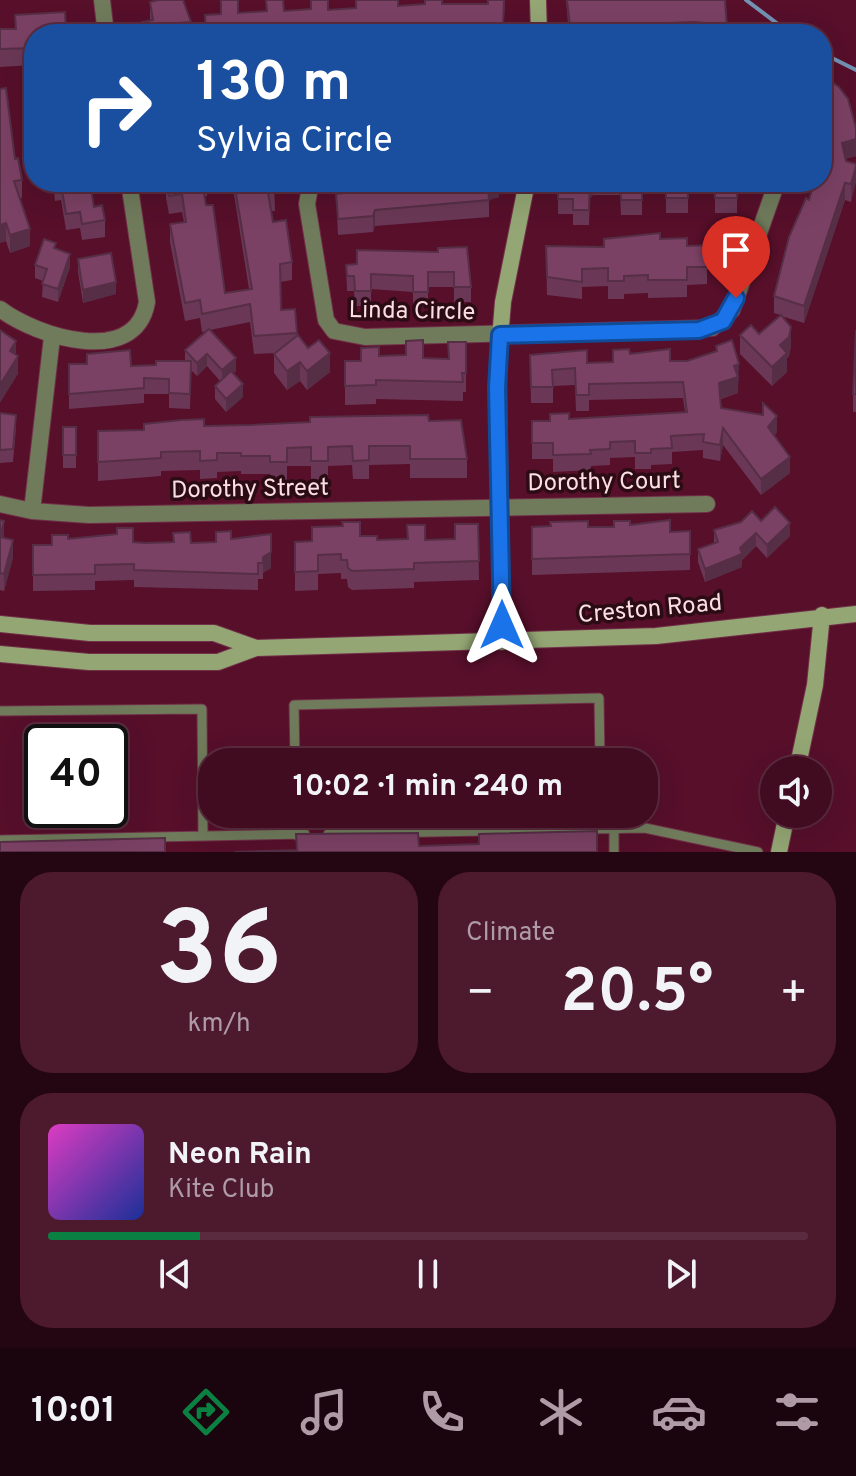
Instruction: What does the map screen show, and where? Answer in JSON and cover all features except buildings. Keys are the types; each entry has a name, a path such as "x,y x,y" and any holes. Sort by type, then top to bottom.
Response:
{"main road":[{"path":"538,0 539,24"},
{"path":"502,642 497,388 508,270 525,192"},
{"name":"Creston Road","path":"0,654 89,662 218,662 256,648 656,636 822,615 856,614"},
{"path":"800,756 817,674 822,615"},
{"name":"Creston Road","path":"0,624 90,633 214,633 256,648"},
{"path":"779,852 784,828"}],"street":[{"path":"102,0 105,24"},
{"path":"0,309 52,337 122,338 134,332 145,319 147,302 130,192"},
{"name":"Linda Circle","path":"309,192 307,204 323,304 326,320 334,331 365,337 500,335"},
{"path":"500,335 712,328 732,310 773,192"},
{"path":"32,511 52,337"},
{"name":"Dorothy Street","path":"0,504 32,511 89,515 501,507"},
{"name":"Dorothy Court","path":"501,507 707,504"}],"lane":[{"path":"295,748 294,705 599,698 600,748"},
{"path":"0,711 202,709 203,836"},
{"path":"296,828 296,835"},
{"path":"0,840 614,828 614,852"},
{"path":"645,828 758,852"}],"waterway":[{"path":"746,0 778,24"},
{"path":"832,58 856,70"}],"route":[{"path":"502,625 497,388 500,335 712,328 732,310 736,298"}]}
